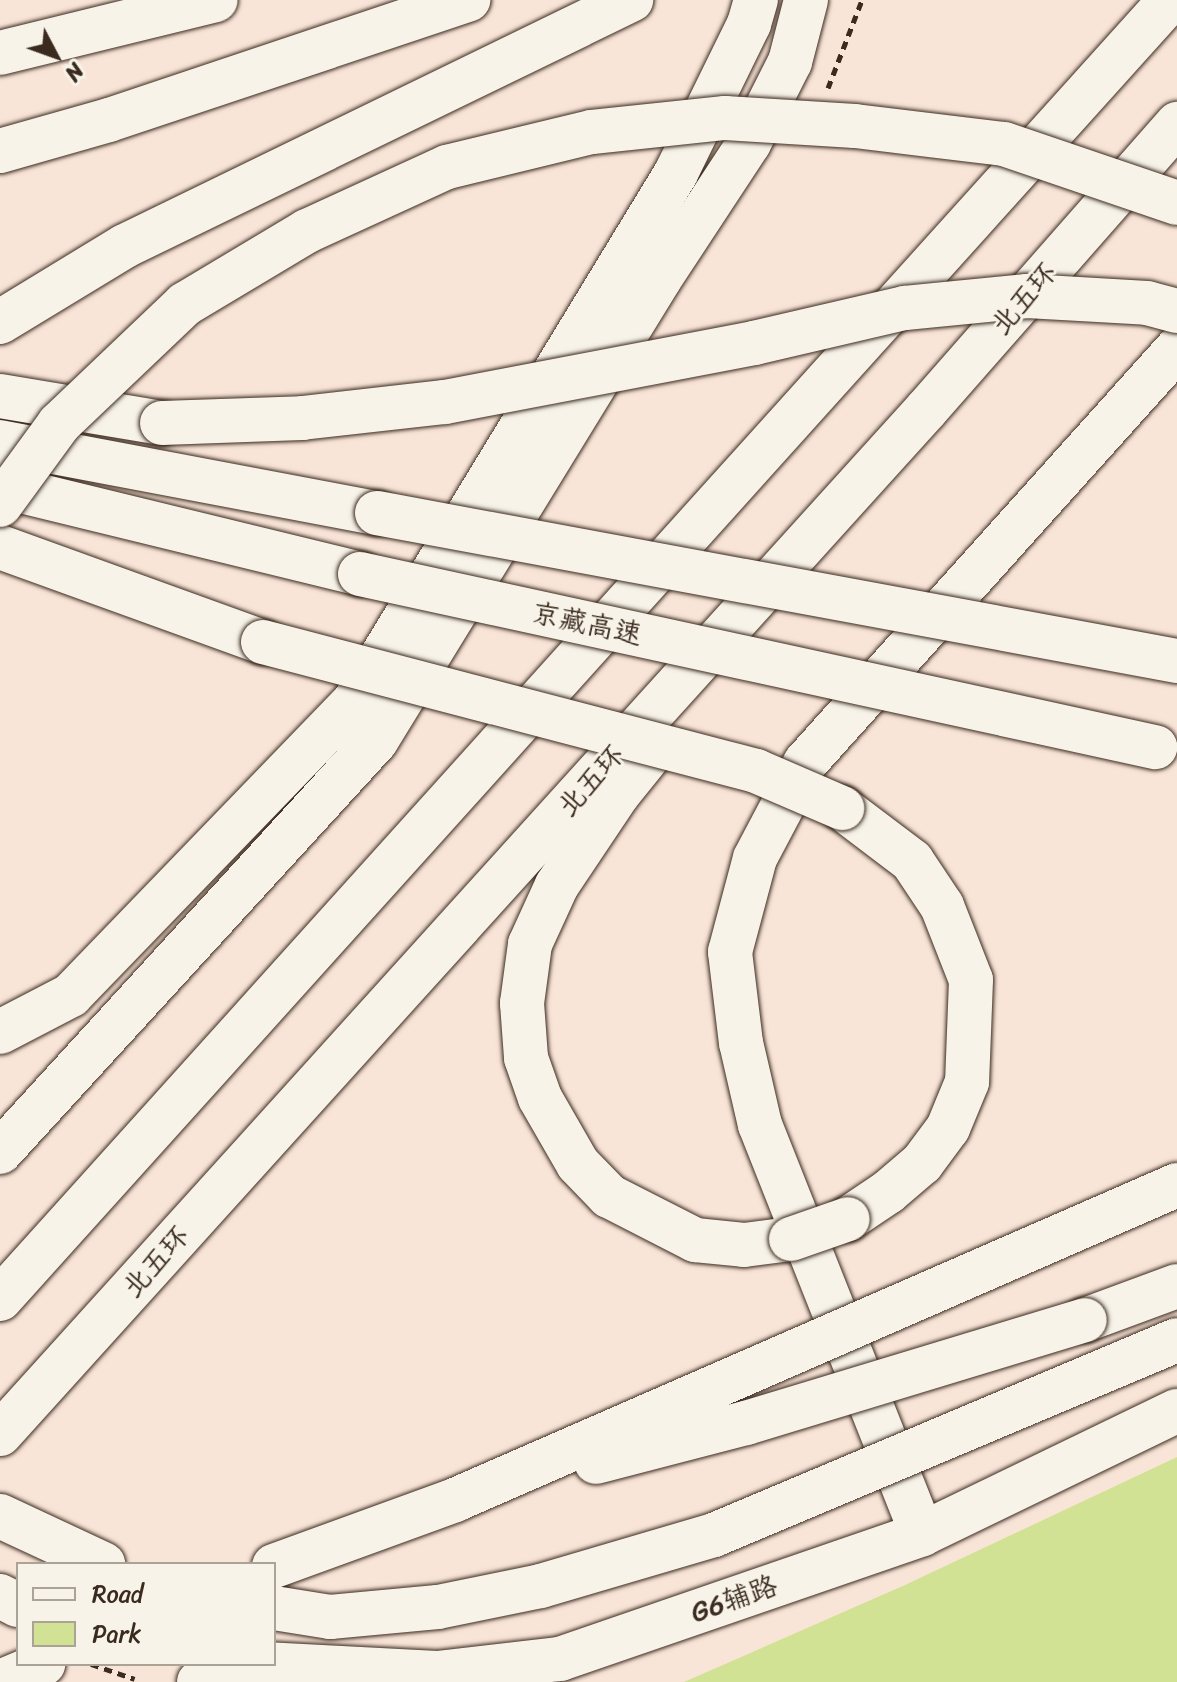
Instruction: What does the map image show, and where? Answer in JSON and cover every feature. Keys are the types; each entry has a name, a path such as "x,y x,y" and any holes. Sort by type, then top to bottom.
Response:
{"main road":[{"path":"0,53 216,0"},
{"path":"0,151 109,120 468,0"},
{"path":"0,322 125,246 631,0"},
{"path":"0,1032 71,995 354,702 676,173 749,24 756,0"},
{"path":"0,1152 376,741 651,293 749,143 790,62 806,0"},
{"path":"0,1299 1170,0"},
{"path":"0,505 59,424 185,304 307,231 447,167 592,132 725,118 855,126 1004,144 1177,203"},
{"name":"北五环","path":"0,1434 926,410 1177,124"},
{"path":"0,396 162,423 302,418 445,402 754,343 905,308 1027,296 1147,303 1177,311"},
{"path":"922,1534 760,1125 741,1043 730,952 755,858 805,763 1177,349"},
{"path":"0,547 263,642 756,771 842,808 912,861 942,906 971,980 967,1082 948,1128 922,1163 888,1192 848,1219 791,1239 744,1245 695,1240 609,1196 578,1164 540,1098 526,1058 522,1003 530,944 557,885 618,794 926,410"},
{"path":"0,442 1177,661"},
{"name":"京藏高速","path":"0,486 360,574 1166,748"},
{"path":"276,1565 455,1500 1177,1185"},
{"path":"455,1500 746,1423 1085,1320 1177,1286"},
{"path":"276,1608 330,1617 438,1607 541,1586 714,1535 1177,1340"},
{"name":"G6辅路","path":"276,1665 437,1673 560,1659 922,1534 1177,1411"},
{"path":"0,1516 99,1562"},
{"path":"0,1682 38,1666"},
{"name":"G6辅路","path":"199,1682 254,1666"}],"path":[{"path":"97,1666 135,1679"}],"green space":[{"path":"1177,1457 1177,1682 684,1682 905,1585"}]}
